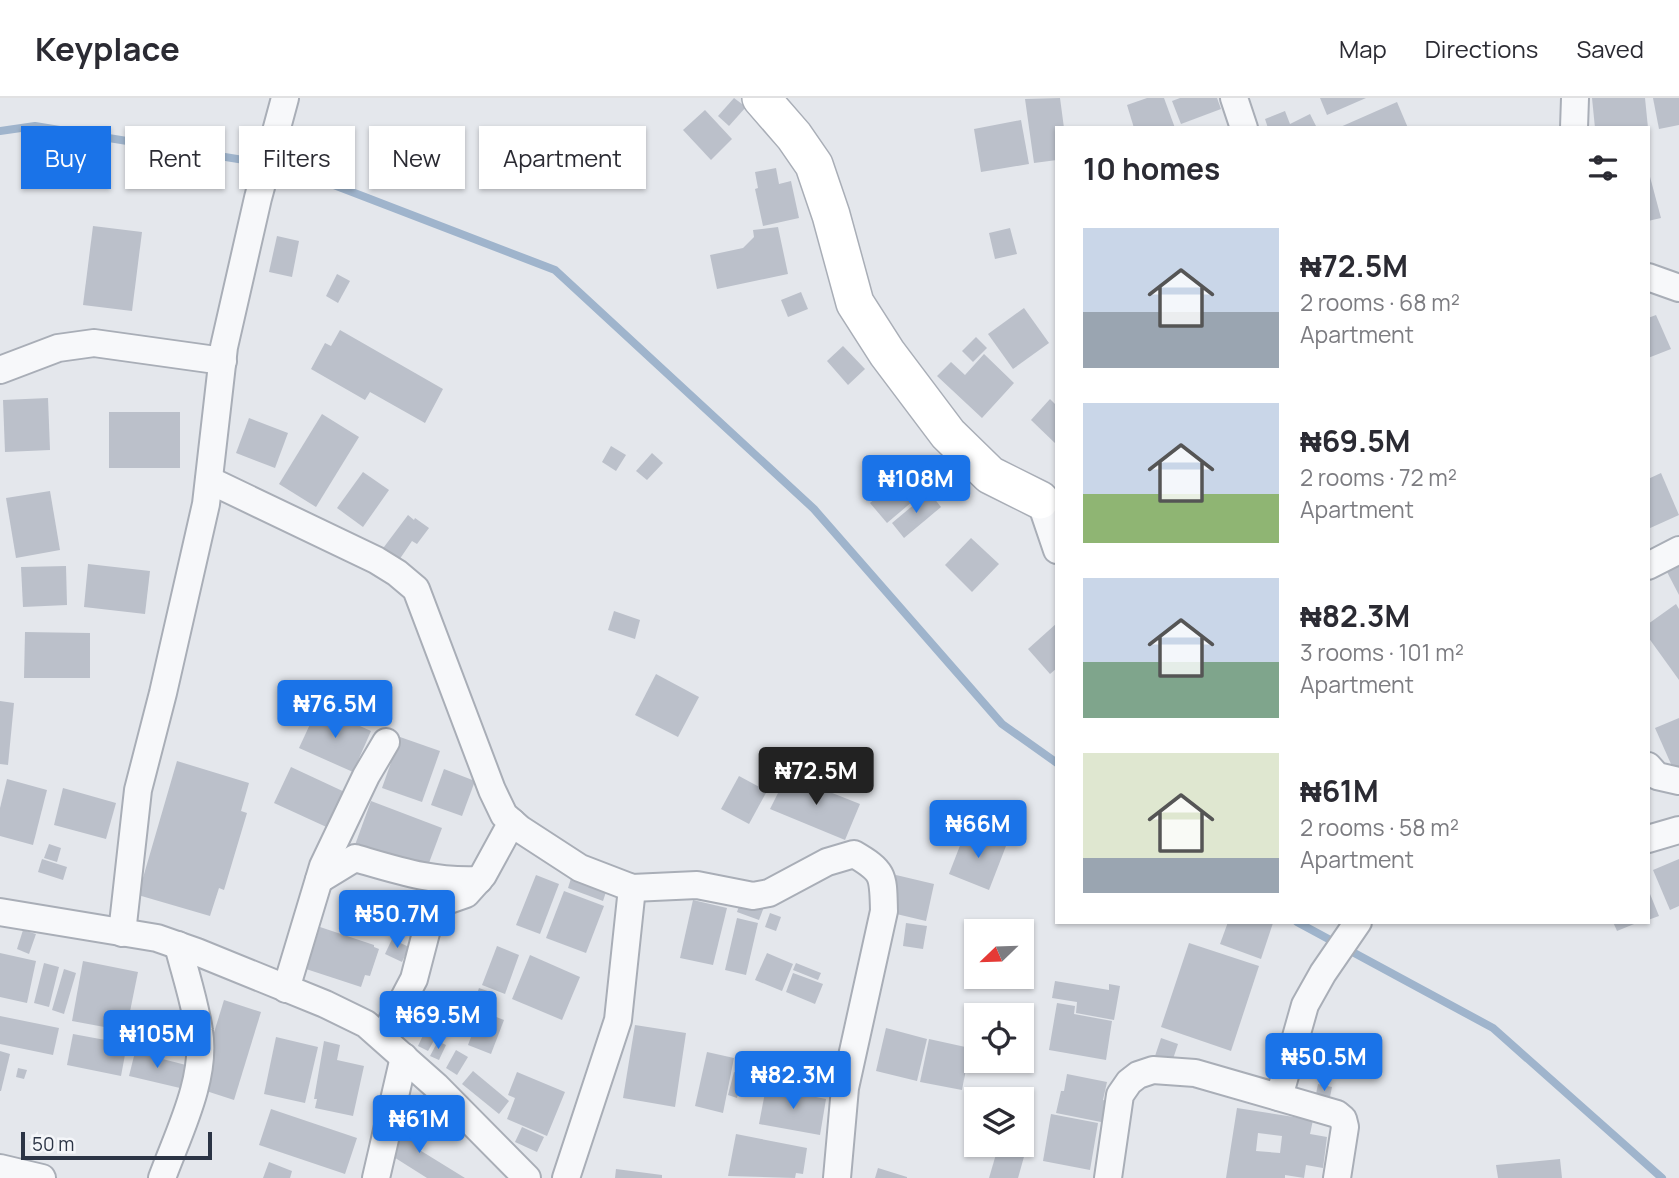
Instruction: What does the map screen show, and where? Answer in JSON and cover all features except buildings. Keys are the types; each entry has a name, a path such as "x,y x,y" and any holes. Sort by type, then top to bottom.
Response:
{"street":[{"path":"122,933 138,790 206,504 223,361 258,198 285,98"},
{"path":"761,98 794,136 814,165 855,303 887,353 948,434 990,475 1049,504 1055,538"},
{"path":"1234,98 1243,126"},
{"path":"1574,126 1575,98"},
{"path":"1650,279 1679,288"},
{"path":"0,370 58,348 94,342 223,361"},
{"path":"209,480 376,561 397,573 416,589 492,790 504,815 580,869 632,888 697,885 753,896 769,893 827,862 854,854 874,865 883,881 884,911 845,1088 837,1178"},
{"path":"1650,565 1679,550"},
{"path":"286,989 319,880 366,776 386,742"},
{"path":"1650,768 1657,776 1679,781"},
{"path":"383,1038 414,979 427,929 435,912 446,901 466,894 479,880 512,822"},
{"path":"1650,838 1679,830"},
{"path":"319,880 355,858 425,878 479,880"},
{"path":"566,1178 618,1020 632,888"},
{"path":"0,912 178,945 366,1024 404,1057 504,1168 527,1178"},
{"path":"1279,1097 1306,1005 1357,924"},
{"path":"162,1178 195,1087 200,1058 200,1032 178,945"},
{"path":"376,1178 404,1057"},
{"path":"1108,1178 1120,1095 1138,1075 1153,1070 1195,1073 1337,1114 1343,1119 1345,1127 1337,1178"},
{"path":"0,1168 42,1178"}],"waterway":[{"path":"0,131 35,126 287,167 555,270 814,509 1002,724 1055,762"},
{"path":"1301,924 1493,1028 1662,1178"}]}
